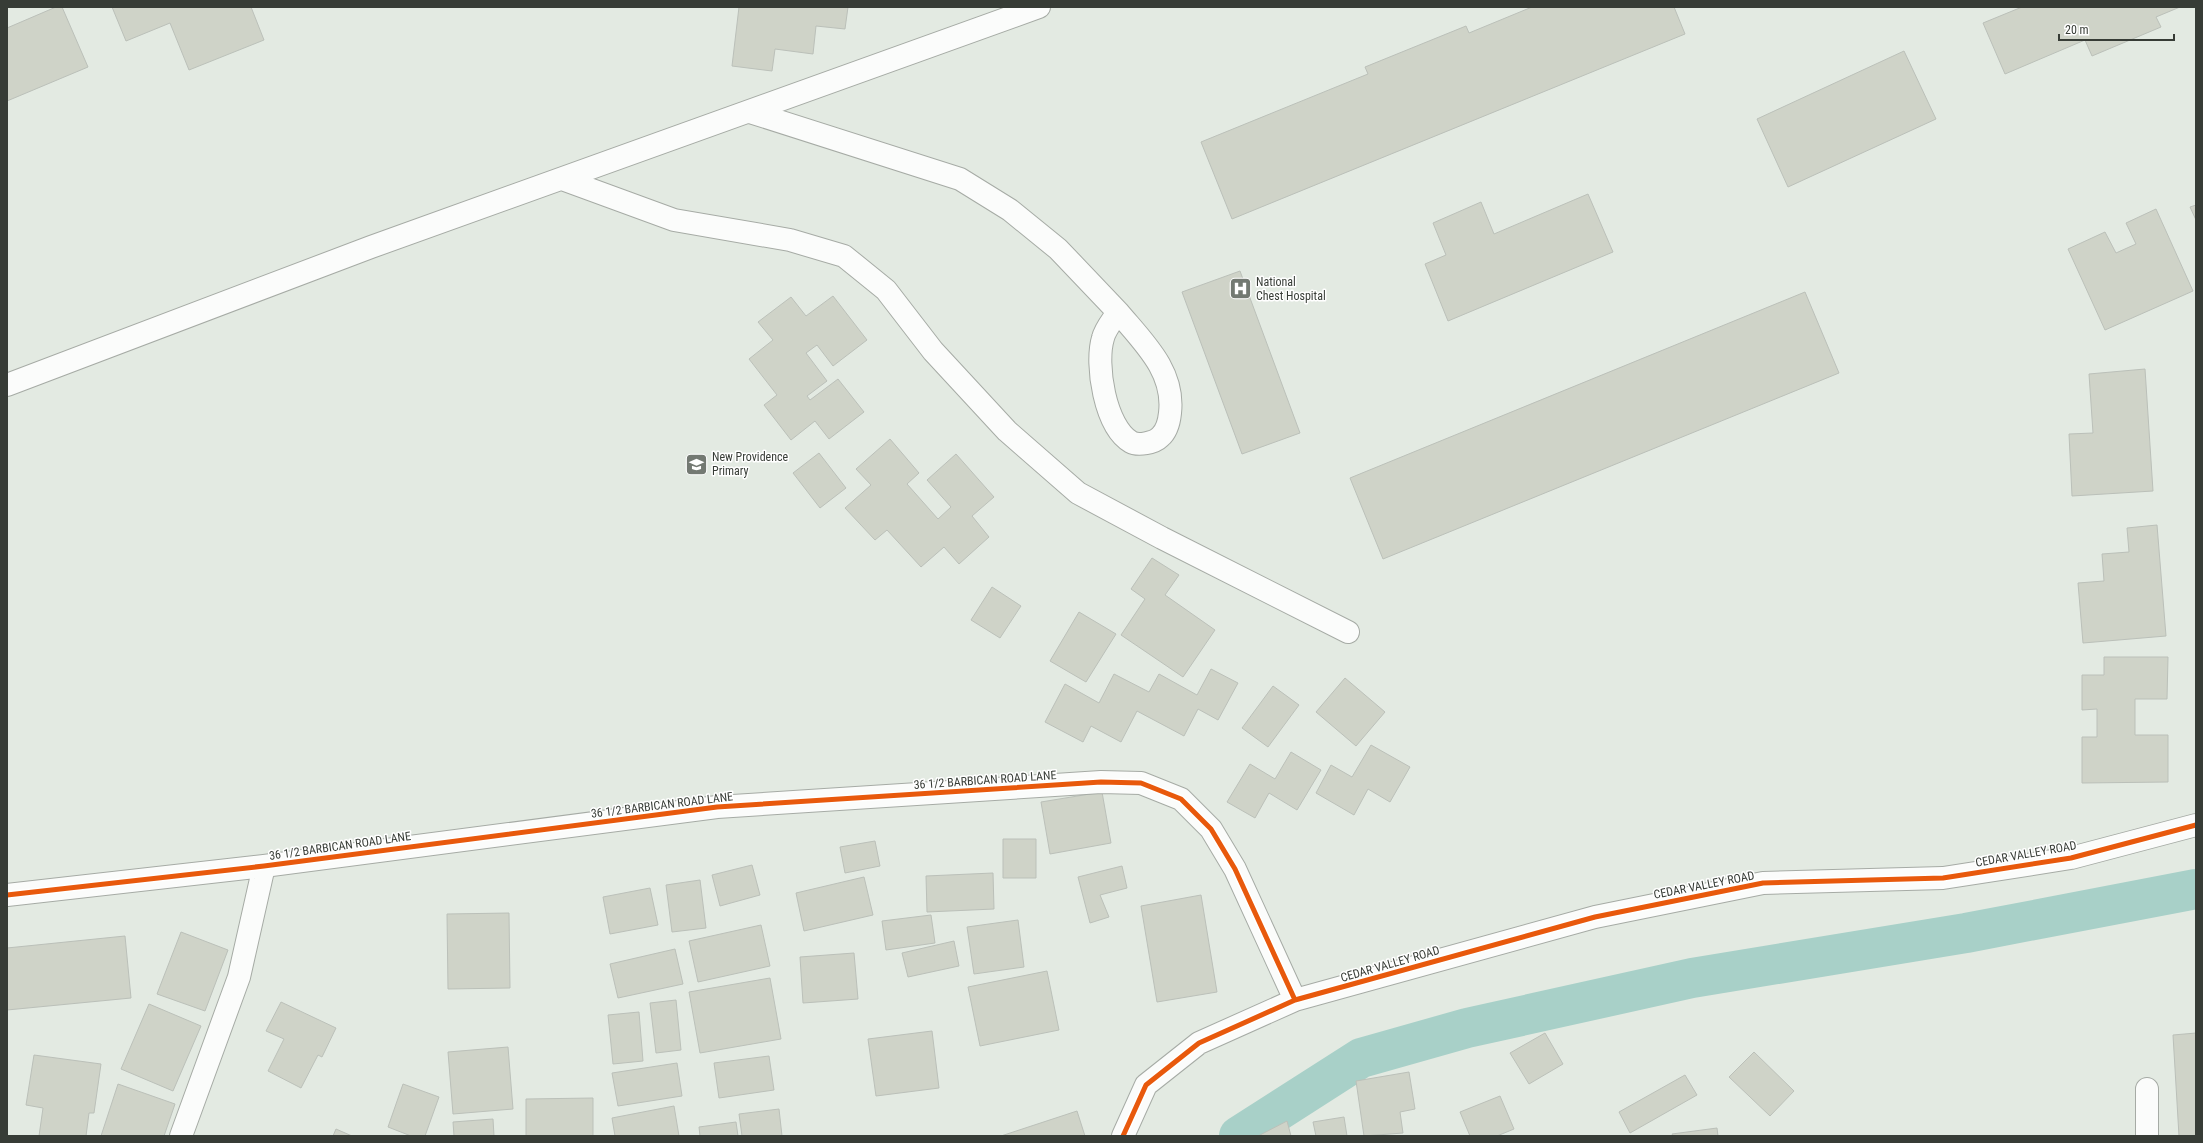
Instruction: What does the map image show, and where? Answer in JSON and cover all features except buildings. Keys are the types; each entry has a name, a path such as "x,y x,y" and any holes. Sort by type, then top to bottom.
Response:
{"street":[{"path":"7,385 371,247 1039,7"},
{"path":"750,112 960,179 1010,210 1058,249 1118,312 1158,360 1167,380 1171,404 1168,426 1159,438 1144,443 1131,442 1121,433 1112,419 1100,374 1103,337 1118,312"},
{"path":"562,179 674,220 790,240 844,256 886,290 933,351 1007,431 1078,493 1162,538 1348,632"},
{"name":"36 1/2 BARBICAN ROAD LANE","path":"7,895 264,866 717,807 1101,782 1141,783 1181,798 1212,828 1235,869 1295,1000"},
{"name":"CEDAR VALLEY ROAD","path":"1123,1136 1146,1085 1199,1043 1295,1000 1595,917 1762,884 1943,878 2071,858 2196,825"},
{"path":"181,1136 239,977 264,866"},
{"path":"2147,1089 2147,1136"}],"waterway":[{"path":"1239,1136 1361,1058 1467,1028 1692,978 1966,933 2196,889"}],"cycle path":[{"path":"7,895 264,866 717,807 1101,782 1141,783 1181,799 1211,829 1235,869 1295,1000"},
{"path":"1123,1136 1146,1085 1199,1043 1295,1000 1595,917 1763,883 1943,878 2071,858 2196,825"}],"place":[{"name":"National Chest Hospital","path":"1240,289"},
{"name":"New Providence Primary","path":"696,464"}]}
